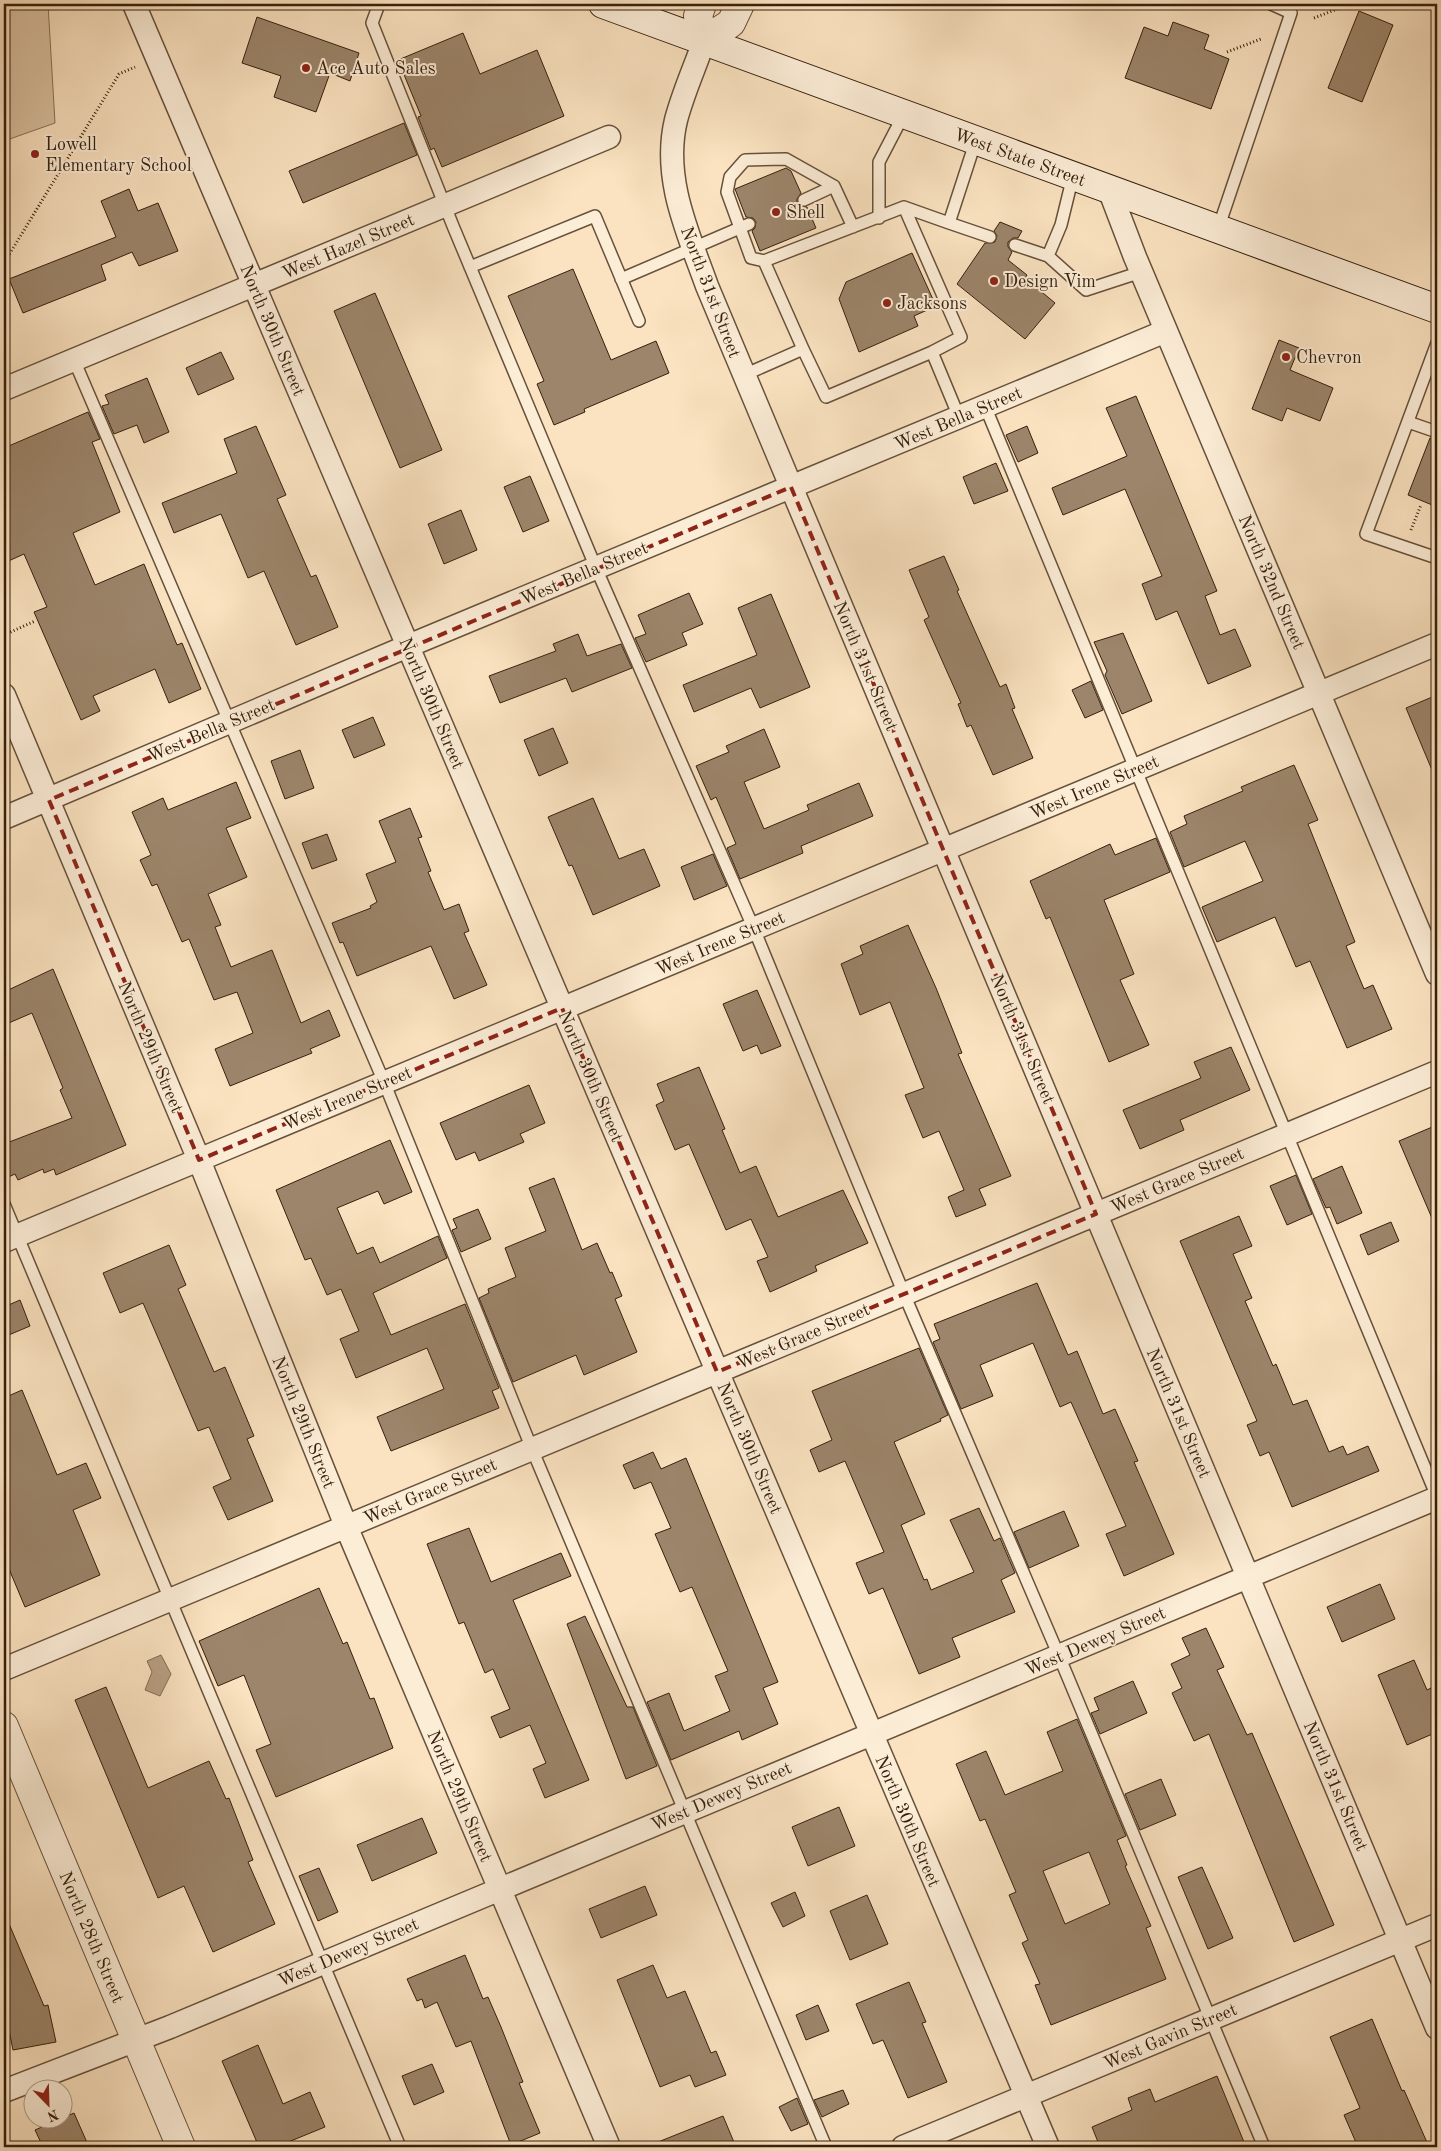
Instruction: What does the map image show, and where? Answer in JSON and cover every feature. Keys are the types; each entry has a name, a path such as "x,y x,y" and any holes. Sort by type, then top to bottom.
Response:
{"main road":[{"name":"West State Street","path":"603,4 1437,309"},
{"path":"702,4 698,16 704,41 731,23 740,4"},
{"name":"North 28th Street","path":"4,1726 181,2147"}],"street":[{"name":"North 30th Street","path":"134,4 1048,2147"},
{"name":"North 31st Street","path":"704,41 676,121 672,162 677,203 744,375 1437,2028"},
{"name":"West Hazel Street","path":"4,389 609,136"},
{"name":"North 32nd Street","path":"1109,189 1141,272 1437,974"},
{"name":"West Bella Street","path":"4,818 229,721 1166,331"},
{"name":"West Irene Street","path":"10,1238 1437,644"},
{"name":"North 29th Street","path":"4,695 199,1160 346,1526 609,2147"},
{"name":"West Grace Street","path":"4,1669 1437,1072"},
{"name":"West Dewey Street","path":"4,2091 136,2041 1437,1498"},
{"name":"West Gavin Street","path":"903,2147 1437,1925"}],"lane":[{"path":"379,4 372,23 444,206 596,568 754,929 904,1294 1059,1656 1209,2020 1264,2147"},
{"path":"1218,229 1291,13 1271,4"},
{"path":"879,218 879,162 904,114"},
{"path":"949,223 976,140"},
{"path":"853,227 834,186 786,159 745,160 730,177 726,192 745,226 751,258 764,261 879,218 904,207 990,237"},
{"path":"1048,256 1061,225 1073,176"},
{"path":"804,200 834,186"},
{"path":"764,261 826,397 932,352 961,337 904,207"},
{"path":"470,267 595,216 639,321"},
{"path":"621,280 745,226"},
{"path":"1015,245 1048,256 1086,290 1141,272"},
{"path":"1437,343 1366,534 1437,558"},
{"path":"744,375 803,349"},
{"path":"932,352 959,417"},
{"path":"74,360 384,1082 532,1449 826,2147"},
{"path":"985,406 1134,770 1437,1498"},
{"path":"1408,422 1437,432"},
{"path":"4,1204 10,1238 171,1599 400,2147"}],"path":[{"path":"1314,18 1350,4"},
{"path":"1228,52 1264,38"},
{"path":"4,263 119,74 141,64"},
{"path":"1405,547 1421,505"},
{"path":"4,635 35,621"}],"highlighted area":[{"path":"791,487 1096,1214 717,1372 562,1008 199,1160 49,800"}],"shaded area":[{"path":"4,4 48,4 55,123 4,141"},
{"path":"161,1655 171,1674 160,1696 145,1690 152,1672 147,1661"}],"building":[{"path":"1359,11 1393,25 1362,102 1328,88"},
{"name":"Ace Auto Sales","path":"257,17 359,53 350,81 330,73 316,112 274,97 281,76 242,63"},
{"path":"1173,22 1209,35 1204,49 1229,59 1211,109 1125,78 1144,27 1168,36"},
{"path":"463,33 480,74 537,50 564,116 442,167 434,148 431,150 418,117 421,116 398,60"},
{"path":"404,123 417,155 303,203 289,171"},
{"name":"Shell","path":"786,168 791,171 801,193 797,199 797,204 807,207 816,228 760,251 752,231 755,228 756,222 753,218 746,217 735,189"},
{"path":"129,189 138,211 158,203 178,251 139,266 132,252 101,265 106,280 23,313 9,279 116,237 101,201"},
{"name":"Design Vim","path":"1000,222 1022,231 1018,238 1013,238 1008,242 1008,247 1012,252 1008,260 1027,275 1025,278 1055,303 1025,339 957,284 985,243 995,242 997,236 994,231"},
{"name":"Jacksons","path":"912,253 936,306 914,316 918,326 859,352 839,299 846,282"},
{"path":"573,269 611,360 656,341 669,373 584,409 585,412 554,425 537,384 544,381 508,296"},
{"path":"375,293 442,450 400,468 334,311"},
{"path":"1279,340 1299,348 1290,370 1333,388 1320,421 1287,408 1282,421 1252,409"},
{"path":"221,352 234,379 198,395 186,368"},
{"path":"147,378 169,432 144,443 137,425 114,434 102,406 109,404 105,395"},
{"path":"1136,396 1217,591 1205,596 1220,635 1235,629 1251,666 1208,684 1177,611 1156,620 1142,584 1162,576 1125,489 1063,515 1052,488 1127,456 1106,408"},
{"path":"88,412 100,439 92,442 120,512 73,533 95,585 144,564 177,645 182,643 201,689 169,703 155,669 93,696 100,711 81,720 34,612 47,607 24,554 4,563 4,448"},
{"path":"256,426 286,495 277,499 311,577 316,575 338,627 296,645 264,571 248,578 221,514 174,533 162,503 237,473 224,439"},
{"path":"1027,426 1038,453 1018,462 1006,435"},
{"path":"1430,438 1437,439 1437,507 1408,495"},
{"path":"996,463 1008,491 974,504 963,477"},
{"path":"530,476 549,521 523,532 504,487"},
{"path":"461,510 477,550 444,564 428,524"},
{"path":"944,556 959,590 957,591 1000,687 1006,684 1015,708 1012,709 1033,758 993,775 971,725 967,727 958,704 961,703 924,620 929,617 909,570"},
{"path":"689,593 703,624 682,633 687,645 646,662 635,638 646,634 638,615"},
{"path":"771,594 810,687 760,708 751,688 694,712 683,685 757,655 738,608"},
{"path":"1123,633 1152,701 1122,714 1105,675 1107,671 1094,642"},
{"path":"578,634 587,656 621,644 632,668 572,692 566,678 500,703 489,676 556,651 553,644"},
{"path":"1091,681 1103,710 1085,718 1072,690"},
{"path":"1437,695 1437,782 1406,708"},
{"path":"373,717 385,745 354,758 342,730"},
{"path":"553,728 568,763 539,776 524,740"},
{"path":"764,729 780,767 744,782 764,829 809,810 807,805 859,783 873,816 801,846 803,853 740,879 727,848 736,844 716,797 711,800 696,766 729,752 726,746"},
{"path":"300,750 314,788 285,799 271,761"},
{"path":"1294,765 1318,820 1308,824 1355,942 1346,946 1364,989 1373,985 1392,1029 1347,1048 1310,961 1296,967 1275,917 1217,942 1202,907 1263,881 1245,841 1184,867 1170,832 1187,824 1184,816 1243,791 1241,787"},
{"path":"236,782 251,818 226,828 247,877 208,894 221,925 215,927 231,967 272,950 301,1023 329,1010 340,1036 310,1049 312,1053 230,1086 215,1049 253,1033 237,992 214,1000 189,939 182,942 157,884 152,886 140,860 151,855 132,812 163,798 168,810"},
{"path":"593,798 619,859 644,849 660,886 593,915 572,865 569,866 548,817"},
{"path":"410,808 422,837 418,838 431,871 428,872 444,910 459,904 469,931 464,933 487,985 454,999 431,946 357,976 343,942 340,943 332,923 371,908 370,906 377,902 366,874 396,862 379,821"},
{"path":"327,834 337,860 312,869 302,843"},
{"path":"1156,838 1170,872 1104,900 1134,974 1120,980 1149,1045 1109,1062 1050,917 1046,919 1030,881 1110,844 1115,855"},
{"path":"713,854 727,886 694,900 681,867"},
{"path":"908,925 962,1053 958,1054 1011,1176 979,1189 986,1205 956,1217 948,1197 964,1190 939,1131 923,1138 905,1095 924,1088 890,1002 860,1015 841,964 863,954 860,946"},
{"path":"53,969 126,1145 56,1175 54,1169 44,1173 43,1169 18,1180 15,1174 4,1179 4,1144 72,1118 60,1090 63,1088 32,1013 4,1025 4,992"},
{"path":"757,990 781,1046 761,1054 757,1045 743,1051 723,1004"},
{"path":"1231,1047 1250,1090 1180,1120 1184,1130 1140,1149 1123,1110 1201,1078 1194,1062"},
{"path":"699,1067 725,1129 722,1130 740,1173 756,1166 778,1217 843,1190 868,1243 815,1266 817,1271 770,1292 757,1261 768,1257 751,1219 726,1230 689,1144 675,1150 656,1105 664,1101 657,1084"},
{"path":"529,1085 545,1123 520,1134 524,1142 479,1161 475,1152 456,1160 440,1123"},
{"path":"1437,1125 1437,1230 1399,1141"},
{"path":"390,1140 412,1192 384,1204 378,1191 337,1208 357,1254 373,1247 380,1263 438,1236 447,1258 373,1293 391,1335 465,1304 499,1388 492,1391 499,1408 391,1451 377,1417 444,1389 427,1348 356,1378 340,1339 359,1331 341,1289 327,1295 311,1258 305,1260 276,1190"},
{"path":"1342,1166 1362,1213 1337,1224 1330,1207 1326,1208 1313,1179"},
{"path":"1296,1175 1312,1214 1287,1225 1270,1186"},
{"path":"554,1178 582,1250 597,1243 610,1273 612,1272 622,1296 615,1299 637,1352 584,1375 576,1355 513,1382 479,1298 489,1293 488,1289 516,1277 505,1248 546,1231 529,1188"},
{"path":"478,1209 491,1239 461,1252 452,1230 457,1228 453,1219"},
{"path":"1239,1216 1252,1246 1233,1254 1252,1298 1245,1301 1273,1366 1276,1364 1293,1405 1307,1400 1329,1452 1343,1446 1347,1455 1368,1446 1379,1471 1292,1507 1269,1452 1260,1456 1247,1425 1257,1421 1180,1241"},
{"path":"1391,1222 1399,1241 1368,1255 1360,1235"},
{"path":"169,1245 186,1285 178,1289 214,1372 225,1367 254,1436 247,1439 273,1501 228,1520 213,1487 231,1479 209,1427 198,1431 143,1303 120,1313 103,1273"},
{"path":"1037,1283 1068,1355 1077,1351 1103,1414 1115,1409 1138,1461 1134,1462 1174,1554 1124,1576 1106,1534 1126,1526 1071,1402 1060,1407 1033,1343 980,1365 993,1396 961,1409 933,1342 940,1339 934,1324"},
{"path":"20,1300 30,1326 4,1337 4,1307"},
{"path":"919,1348 948,1415 940,1419 941,1421 894,1442 925,1514 901,1525 924,1580 927,1579 931,1590 974,1572 950,1520 979,1508 994,1541 1000,1538 1015,1573 1001,1580 1015,1612 952,1638 960,1657 919,1674 883,1588 869,1594 856,1563 884,1552 845,1461 819,1472 810,1450 832,1440 812,1391"},
{"path":"22,1390 57,1475 86,1463 101,1498 73,1510 100,1575 25,1607 4,1557 4,1398"},
{"path":"653,1452 661,1469 686,1458 778,1682 763,1688 778,1724 742,1740 739,1731 671,1760 647,1702 669,1693 684,1731 730,1711 715,1676 728,1671 692,1587 680,1592 655,1534 671,1528 651,1482 634,1489 623,1465"},
{"path":"1064,1511 1079,1546 1029,1568 1014,1532"},
{"path":"469,1528 491,1582 561,1553 571,1576 513,1600 589,1780 545,1798 533,1769 546,1763 530,1725 500,1738 491,1717 510,1709 493,1669 485,1673 464,1622 459,1624 427,1544"},
{"path":"1380,1584 1395,1619 1342,1642 1327,1607"},
{"path":"319,1588 343,1644 347,1642 370,1699 374,1698 393,1748 276,1797 256,1750 271,1744 244,1675 218,1686 199,1641"},
{"path":"585,1616 627,1707 633,1707 657,1766 626,1779 567,1624"},
{"path":"1206,1628 1224,1667 1217,1670 1247,1735 1252,1733 1334,1925 1294,1942 1209,1734 1194,1741 1172,1693 1182,1688 1171,1664 1190,1655 1182,1638"},
{"path":"1414,1660 1427,1690 1437,1685 1437,1732 1407,1745 1378,1675"},
{"path":"1133,1681 1147,1713 1100,1734 1091,1713 1099,1710 1094,1698"},
{"path":"106,1687 148,1788 209,1761 226,1799 229,1798 253,1860 248,1862 275,1924 213,1952 184,1886 158,1898 75,1700"},
{"path":"1077,1719 1126,1836 1117,1840 1127,1865 1125,1866 1151,1926 1146,1928 1166,1979 1051,2025 1035,1985 1040,1984 1022,1943 1028,1940 1009,1895 1016,1892 985,1819 980,1821 956,1764 986,1751 1005,1795 1063,1771 1047,1732","holes":["1089,1852 1110,1904 1065,1924 1043,1871"]},
{"path":"1161,1779 1176,1815 1140,1830 1125,1794"},
{"path":"839,1807 855,1846 808,1866 792,1827"},
{"path":"422,1818 437,1853 372,1881 357,1845"},
{"path":"1202,1867 1233,1938 1208,1949 1178,1877"},
{"path":"319,1868 338,1912 318,1921 299,1876"},
{"path":"645,1886 657,1915 601,1938 589,1909"},
{"path":"795,1892 805,1916 783,1927 771,1903"},
{"path":"867,1895 888,1944 850,1960 830,1911"},
{"path":"4,1912 44,2006 48,2005 56,2042 13,2050 4,2006"},
{"path":"465,1955 483,1999 488,1997 501,2027 523,2082 519,2083 540,2133 511,2145 471,2041 456,2047 437,2002 425,2008 422,1999 417,2001 407,1979"},
{"path":"653,1965 667,1998 685,1991 711,2053 716,2051 726,2075 695,2087 690,2075 660,2087 617,1980"},
{"path":"909,1982 926,2022 922,2023 947,2082 908,2098 883,2040 873,2044 856,2004"},
{"path":"818,2005 829,2031 806,2040 796,2015"},
{"path":"1372,2019 1402,2091 1404,2090 1429,2147 1358,2147 1344,2115 1360,2108 1330,2037"},
{"path":"258,2045 283,2104 310,2092 325,2127 276,2147 259,2147 222,2061"},
{"path":"432,2064 444,2092 414,2105 402,2076"},
{"path":"1217,2076 1246,2147 1100,2147 1092,2127 1132,2110 1128,2098 1150,2089 1155,2102"},
{"path":"843,2090 849,2104 822,2117 814,2100"},
{"path":"797,2098 808,2124 791,2131 779,2107"},
{"path":"74,2113 89,2147 43,2147 35,2130 40,2128 72,2128 72,2114"},
{"path":"723,2116 736,2147 648,2147 648,2146"}],"place":[{"name":"Ace Auto Sales","path":"306,68"},
{"name":"Lowell Elementary School","path":"35,154"},
{"name":"Shell","path":"776,212"},
{"name":"Design Vim","path":"994,281"},
{"name":"Jacksons","path":"887,303"},
{"name":"Chevron","path":"1286,357"}]}
